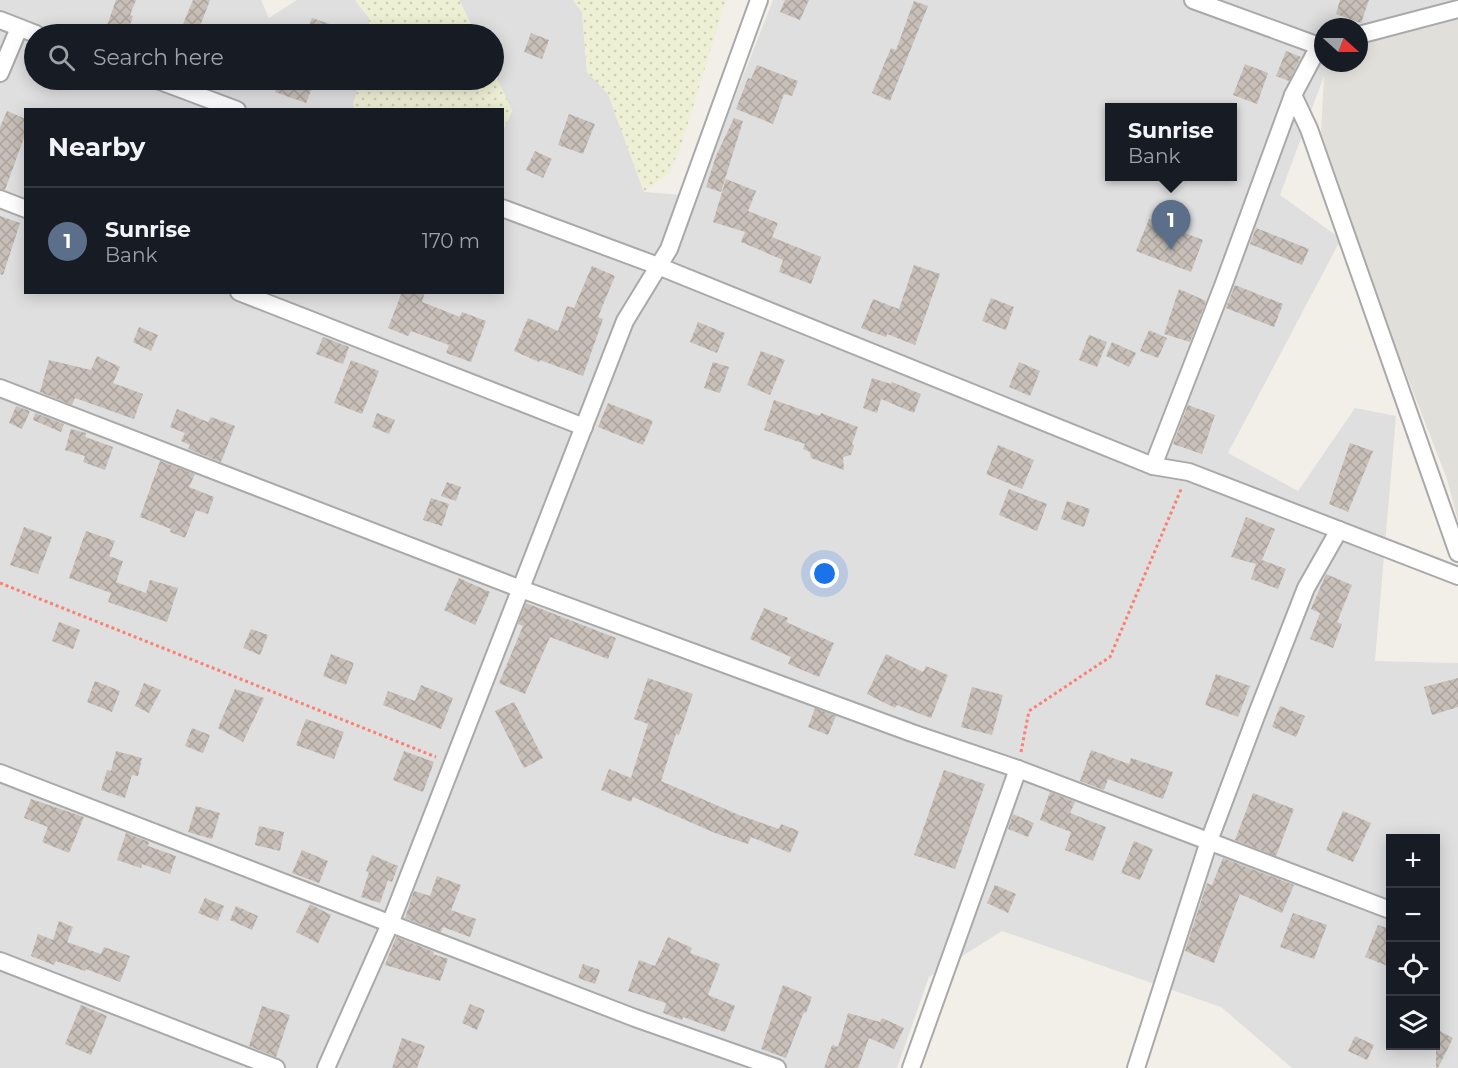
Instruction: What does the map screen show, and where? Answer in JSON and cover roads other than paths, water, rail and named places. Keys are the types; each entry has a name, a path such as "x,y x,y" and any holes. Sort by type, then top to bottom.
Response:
{"street":[{"path":"326,1068 390,924 625,321 669,249 759,0"},
{"path":"1193,0 1314,43"},
{"path":"1368,33 1458,9"},
{"path":"0,20 24,30"},
{"path":"0,73 19,28"},
{"path":"1153,466 1224,286 1293,95 1314,58"},
{"path":"184,90 232,108"},
{"path":"1293,95 1309,129 1458,553"},
{"path":"0,199 24,208"},
{"path":"504,209 658,266 1153,466 1189,472 1458,576"},
{"path":"244,294 584,427"},
{"path":"0,388 521,589 912,733 1018,769 1386,908"},
{"path":"1136,1068 1209,841 1306,588 1339,530"},
{"path":"911,1068 1018,769"},
{"path":"0,773 635,1018 777,1068"},
{"path":"0,961 276,1068"}],"place":[{"name":"Sunrise","path":"1171,250"}]}
